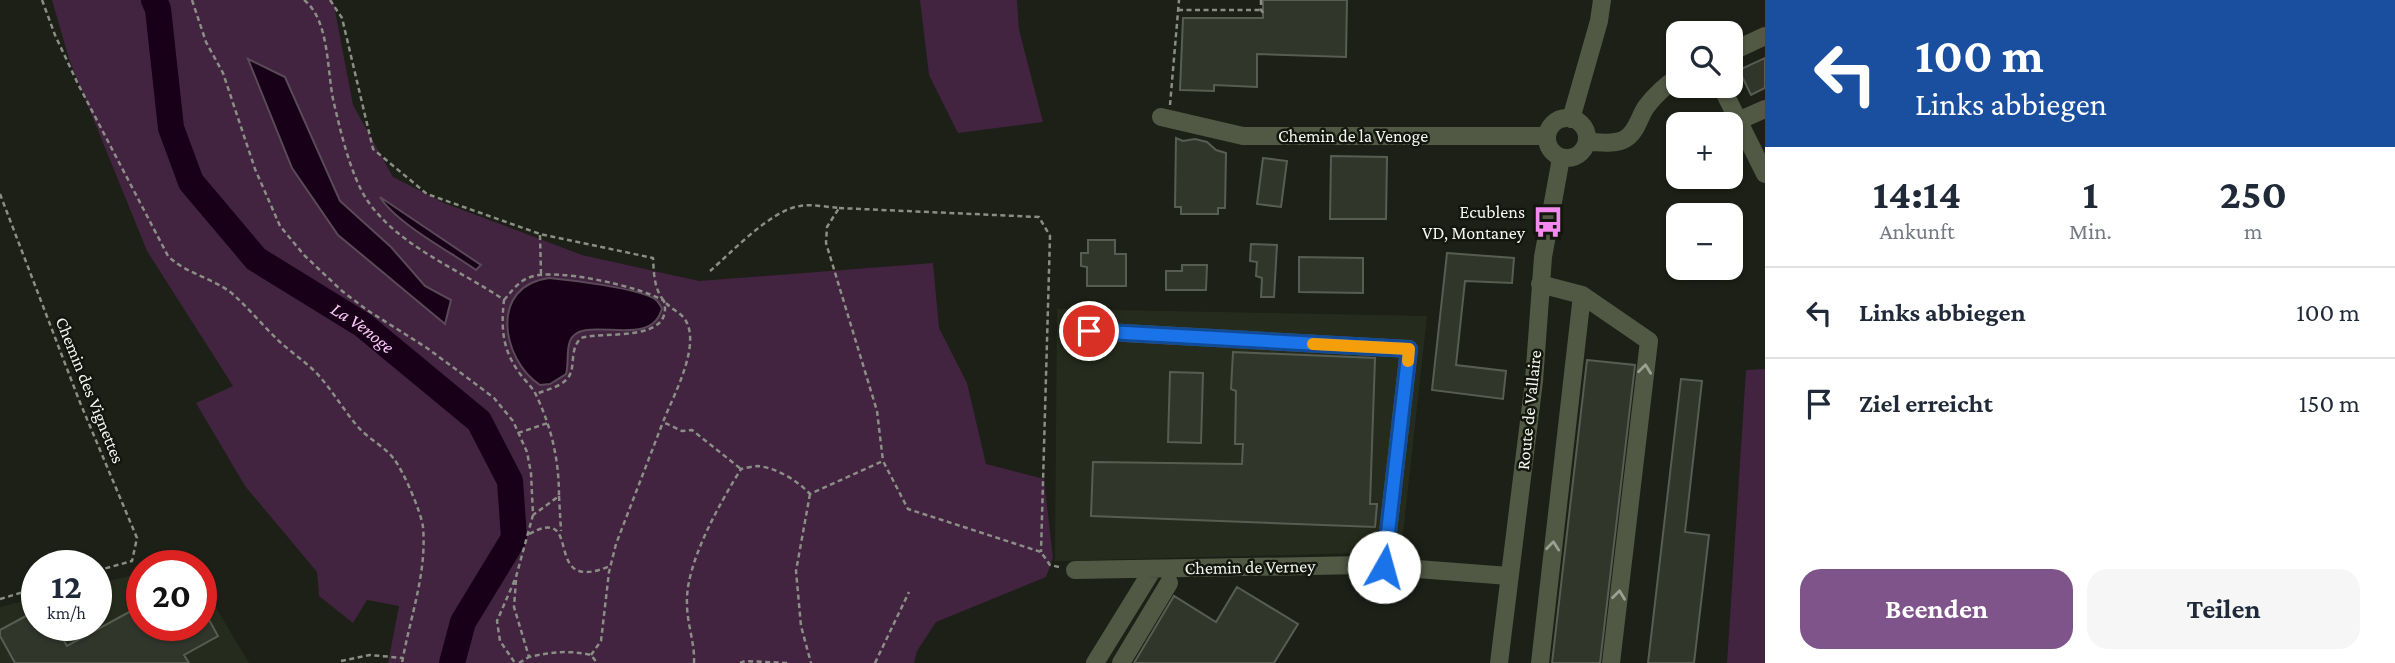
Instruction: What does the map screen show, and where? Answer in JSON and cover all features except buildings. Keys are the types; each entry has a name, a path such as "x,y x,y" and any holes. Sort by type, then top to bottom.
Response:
{"street":[{"path":"1572,118 1599,22 1602,0"},
{"path":"1743,46 1765,36"},
{"path":"1587,142 1624,140 1653,99 1666,86"},
{"path":"1743,119 1765,109"},
{"name":"Chemin de la Venoge","path":"1165,118 1243,136 1546,136"},
{"path":"1572,118 1583,127 1587,142 1576,156 1561,158 1549,147 1546,136 1556,121 1572,118"},
{"path":"1743,131 1765,174"},
{"name":"Route de Vallaire","path":"1499,663 1534,381 1546,233 1561,158"},
{"path":"1540,284 1582,295 1649,341 1611,663"},
{"path":"1540,663 1582,295"},
{"path":"1089,331 1409,349 1384,567"},
{"name":"Chemin de Verney","path":"1075,570 1365,565 1509,576"},
{"path":"1095,663 1153,569"},
{"path":"1121,663 1169,583"}],"path":[{"path":"42,0 78,84 168,256 180,267 215,282 235,296 281,343 319,375 361,430 394,458 402,472 422,523 424,541 420,585 403,661 370,655 341,661"},
{"path":"192,0 206,41 223,73 254,169 280,226 304,255 342,291 427,348 494,398 513,421 527,452 533,515 516,577 497,621 500,641 517,663 529,657 572,651 591,655 597,663"},
{"path":"304,0 314,8 322,27 333,99 346,152 367,199 388,224 412,243 504,299"},
{"path":"330,0 342,18 373,149 427,194 540,234 653,258 656,286 666,310 664,318 654,327 637,333 581,338 575,344 571,373 566,381 536,394"},
{"path":"1165,118 1179,0"},
{"path":"1261,0 1264,14"},
{"path":"1178,10 1261,10"},
{"name":"Chemin des Vignettes","path":"0,194 79,400 137,538 132,561 112,567"},
{"path":"710,271 768,222 785,211 800,206 1039,216 1050,236 1041,552 1050,565 1075,570"},
{"path":"839,208 827,227 826,243 877,411 883,461 908,509 1041,552"},
{"path":"540,234 541,274"},
{"path":"591,655 601,642 616,544 690,354 691,335 685,318 652,294 606,282 541,274 527,278 504,299 501,325 505,345 519,374 536,394 548,423 557,459 561,535 564,553 570,566 580,573 594,572 611,565"},
{"path":"663,422 682,431 692,430 741,469"},
{"path":"518,433 548,423"},
{"path":"810,494 883,461"},
{"path":"694,663 687,605 688,581 721,501 741,469 758,466 778,472 800,484 810,494"},
{"path":"810,494 796,571 802,626 811,663"},
{"path":"533,515 559,496"},
{"path":"529,534 551,527 561,535"},
{"path":"516,577 514,607 529,657"},
{"path":"875,663 909,592"},
{"path":"0,599 21,593"},
{"path":"740,663 788,663"}],"shaded area":[{"path":"52,0 333,0 353,105 393,177 444,203 582,255 699,281 933,263 939,328 967,383 986,464 1044,479 1053,558 1046,577 936,622 917,651 914,663 388,663 399,606 367,600 353,623 319,596 317,572 245,486 196,403 233,386 147,251 69,59"},
{"path":"920,0 1017,0 1019,30 1043,122 958,133 929,75"},
{"path":"248,59 285,77 340,201 391,247 425,286 451,300 445,324 338,235 292,168"},
{"path":"380,197 481,265 476,270 424,236 398,217"},
{"path":"549,278 634,291 655,299 662,308 656,321 645,328 588,330 577,333 570,341 566,374 550,384 540,385 527,373 517,358 507,325 517,294 530,284"},
{"path":"1057,309 1427,316 1401,552 1055,561"},
{"path":"1765,369 1765,663 1727,663 1746,370"},
{"path":"126,577 126,641 217,641 217,610 249,663 0,663 0,607 21,602 21,641 112,641 112,580"}],"waterway":[{"name":"La Venoge","path":"154,0 158,9 171,128 191,182 256,259 363,325 479,421 510,481 514,538 463,622 452,663"}],"slow traffic":[{"path":"1313,344 1409,349 1408,361"}],"place":[{"name":"Ecublens VD, Montaney","path":"1548,222"}],"route":[{"path":"1089,331 1409,349 1384,567"}]}
